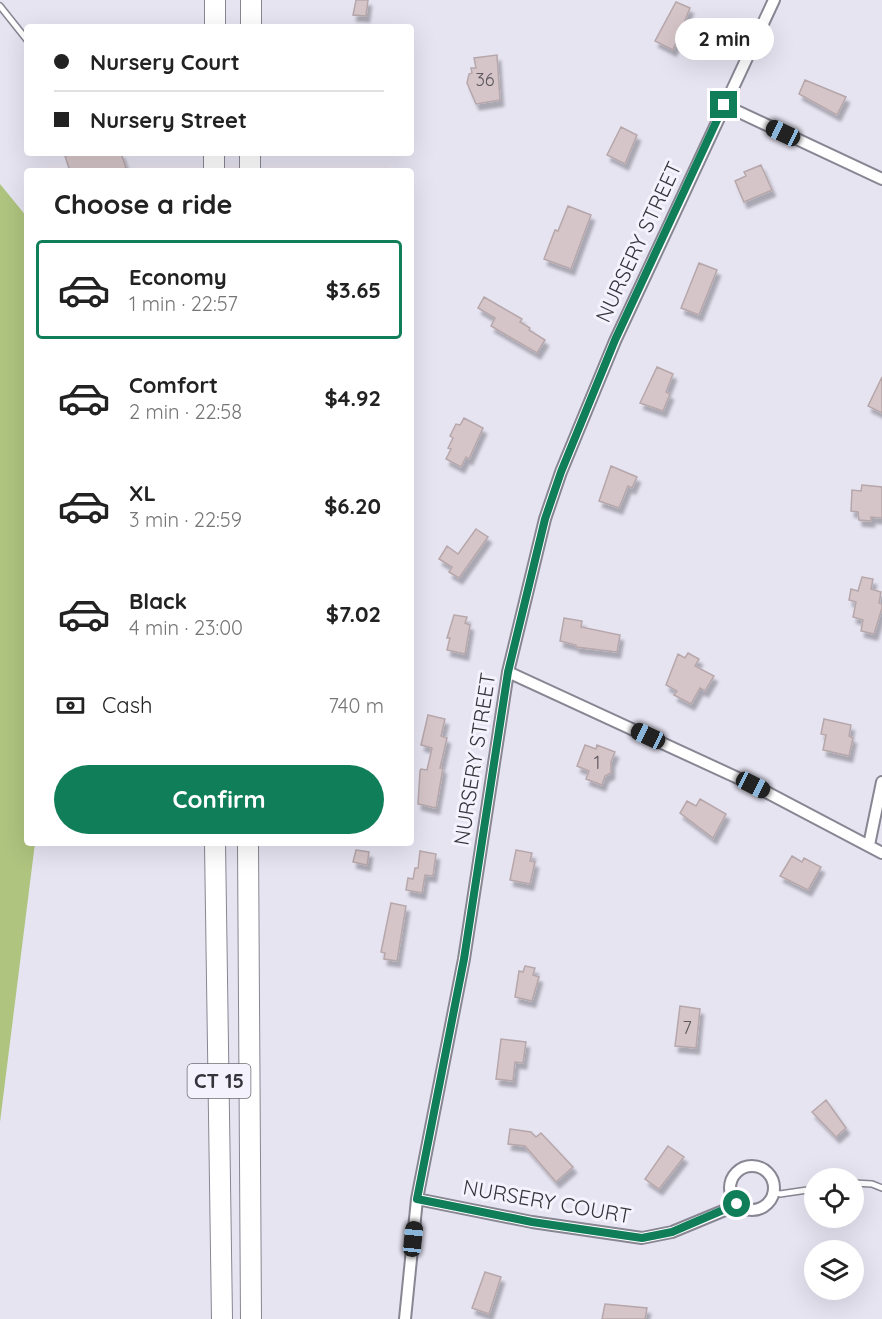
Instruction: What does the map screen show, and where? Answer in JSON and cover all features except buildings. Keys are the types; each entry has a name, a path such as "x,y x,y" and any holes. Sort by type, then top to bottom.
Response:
{"highway":[{"path":"215,0 215,24"},
{"path":"250,24 251,0"},
{"name":"CT 15","path":"215,846 222,1319"},
{"name":"CT 15","path":"248,846 251,1319"}],"street":[{"name":"NURSERY STREET","path":"405,1319 417,1199 464,959 508,672 545,519 561,472 615,340 774,0"},
{"path":"724,105 882,179"},
{"path":"508,672 753,785 882,853"},
{"path":"869,845 882,782"},
{"path":"745,1167 757,1167 767,1172 773,1181 774,1192 769,1203 759,1209 747,1210 735,1203 730,1192 731,1180 745,1167"},
{"name":"NURSERY COURT","path":"417,1199 532,1222 642,1238 672,1232 730,1208 735,1203"}],"lane":[{"path":"0,6 24,36"},
{"path":"864,1184 882,1188"},
{"path":"774,1192 780,1194 804,1190"}],"green space":[{"path":"0,184 24,213 24,846 35,846 0,1122"}],"route":[{"path":"724,105 615,340 561,472 545,519 508,672 464,959 417,1199 532,1222 642,1238 672,1232 737,1204"}]}
